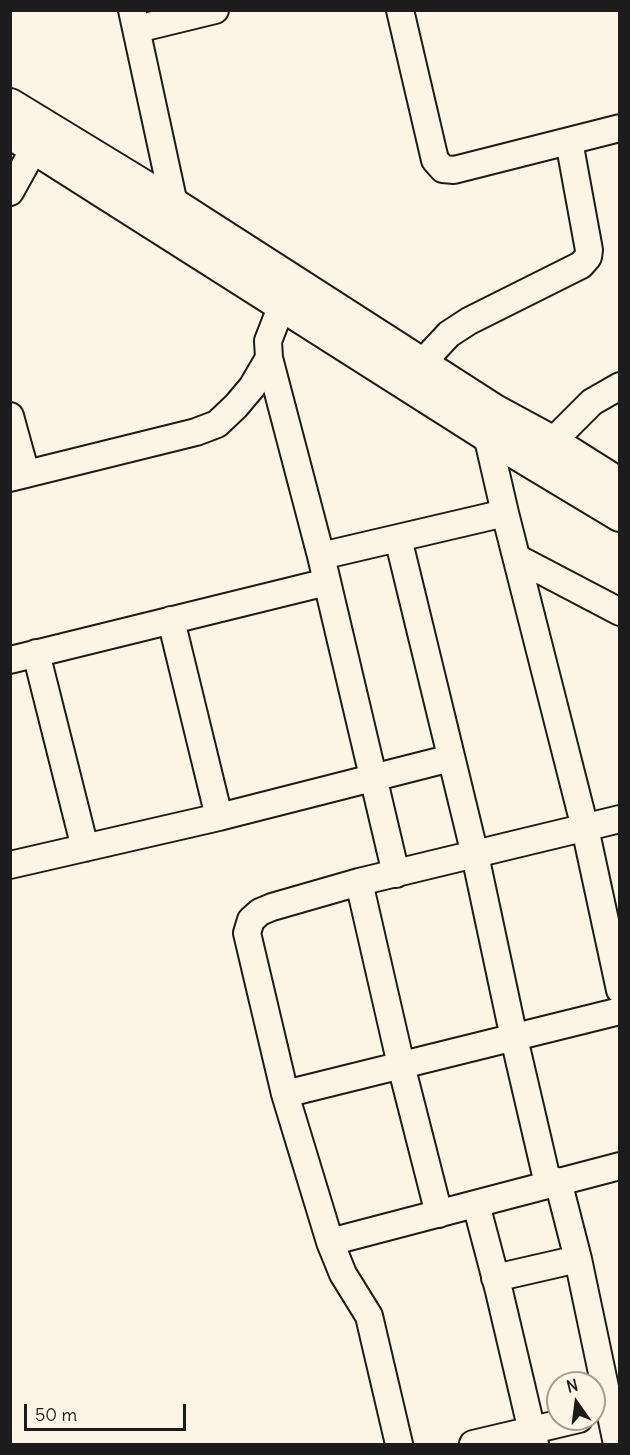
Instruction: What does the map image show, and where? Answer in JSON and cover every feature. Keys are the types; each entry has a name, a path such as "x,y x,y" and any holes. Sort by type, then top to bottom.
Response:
{"main road":[{"path":"10,105 174,205 493,410 620,515"},
{"path":"23,139 487,435 542,452 620,485"}],"street":[{"path":"182,240 134,20 214,10"},
{"path":"400,10 435,160 443,169 454,170 620,128"},
{"path":"10,192 23,139"},
{"path":"421,364 449,334 469,321 581,265 588,257 589,250 569,141"},
{"path":"282,305 268,341 269,358 321,556 396,874"},
{"path":"10,416 18,476 196,432 217,424 252,387 269,358"},
{"path":"542,452 592,402 620,386"},
{"path":"487,435 585,828 620,990"},
{"path":"321,556 505,513"},
{"path":"398,538 475,855 514,1038 553,1182 578,1259 608,1412 617,1444"},
{"path":"517,558 620,612"},
{"path":"10,660 327,582"},
{"path":"171,620 219,817"},
{"path":"36,653 86,848"},
{"path":"10,865 219,817 451,758"},
{"path":"399,1444 369,1316 343,1274 330,1242 285,1094 247,933 251,920 260,912 359,882 620,819"},
{"path":"359,882 401,1065 439,1214"},
{"path":"285,1094 620,1011"},
{"path":"330,1242 620,1166"},
{"path":"476,1204 533,1438"},
{"path":"495,1278 578,1259"},
{"path":"473,1444 533,1438 550,1431"}]}
